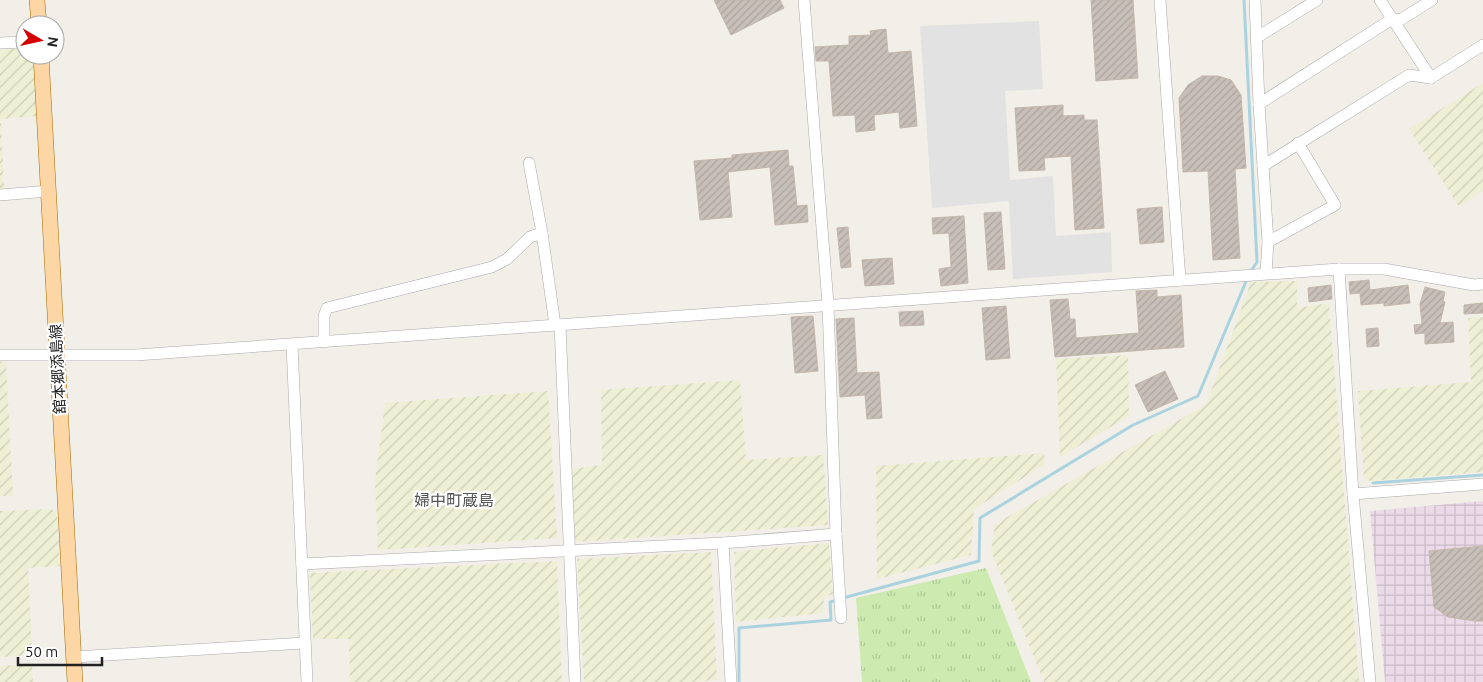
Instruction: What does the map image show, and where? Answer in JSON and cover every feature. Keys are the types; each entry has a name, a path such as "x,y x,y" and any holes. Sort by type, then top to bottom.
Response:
{"main road":[{"path":"37,0 38,15"},
{"name":"舘本郷添島線","path":"42,65 75,682"}],"street":[{"path":"804,0 828,304 836,534 841,618"},
{"path":"1160,0 1180,280"},
{"path":"1255,0 1259,104 1268,242 1266,273"},
{"path":"1256,38 1317,0"},
{"path":"1380,0 1431,78"},
{"path":"1259,104 1392,19 1400,20 1432,0"},
{"path":"0,43 15,42"},
{"path":"1264,166 1409,75 1431,78 1483,45"},
{"path":"1268,242 1336,205 1298,144"},
{"path":"529,162 557,325 575,682"},
{"path":"0,195 49,191"},
{"path":"324,342 324,316 327,308 492,267 507,259 530,236 542,233"},
{"path":"0,355 136,355 292,345 828,304 1338,269 1384,269 1474,285 1483,284"},
{"path":"1338,269 1370,682"},
{"path":"292,345 308,682"},
{"path":"1354,494 1483,484"},
{"path":"302,564 568,552 836,534"},
{"path":"723,543 731,682"},
{"path":"74,657 305,643"}],"shaded area":[{"path":"1039,21 1043,89 1005,91 1010,180 1053,176 1056,236 1111,232 1112,272 1013,279 1009,201 932,208 920,26"},
{"path":"1483,501 1483,682 1385,682 1370,511"}],"green space":[{"path":"15,49 15,65 35,65 38,116 1,119 4,190 0,190 0,50"},
{"path":"1483,83 1483,191 1459,207 1409,129"},
{"path":"1297,281 1297,308 1329,303 1359,682 1044,682 991,551 995,524 1206,405 1251,282"},
{"path":"1483,317 1483,472 1370,481 1364,478 1358,391 1471,382 1468,318"},
{"path":"1128,355 1129,416 1060,457 1056,359"},
{"path":"0,362 6,362 13,496 0,496"},
{"path":"740,380 746,460 823,455 828,525 575,542 572,469 602,465 601,390"},
{"path":"548,391 557,538 378,550 375,481 385,403"},
{"path":"1044,453 1045,464 974,509 971,555 877,579 876,466"},
{"path":"50,509 57,512 60,566 28,568 32,655 0,657 0,511"},
{"path":"829,543 833,594 824,597 823,613 736,622 734,552"},
{"path":"711,552 717,680 691,682 584,682 577,559"},
{"path":"557,561 562,682 350,682 349,639 313,639 310,573"},
{"path":"986,568 1031,682 862,682 856,598"},
{"path":"32,664 33,682 0,682 0,666"}],"building":[{"path":"714,0 780,0 784,8 731,35"},
{"path":"1091,0 1133,0 1138,78 1096,81"},
{"path":"886,29 888,53 911,51 917,126 900,128 899,112 874,115 875,130 856,132 855,115 833,116 829,61 816,61 815,47 849,45 849,36 871,35 870,31"},
{"path":"1202,76 1218,76 1231,80 1241,95 1246,168 1235,169 1240,258 1213,260 1208,171 1183,172 1179,98 1188,85"},
{"path":"1063,105 1063,116 1084,115 1084,120 1097,120 1104,228 1075,230 1071,156 1044,158 1045,170 1019,171 1015,108"},
{"path":"788,150 789,166 793,166 797,206 807,205 808,222 775,225 770,167 728,172 732,217 700,220 694,161 732,158 732,155"},
{"path":"1162,207 1164,242 1140,244 1137,209"},
{"path":"1001,212 1005,269 988,270 984,213"},
{"path":"964,216 968,283 941,286 939,269 951,267 949,233 933,234 932,218"},
{"path":"848,227 851,267 841,268 837,228"},
{"path":"892,258 894,284 865,286 862,260"},
{"path":"1369,280 1370,290 1408,285 1410,303 1384,306 1384,303 1361,305 1360,293 1350,294 1349,282"},
{"path":"1331,285 1332,299 1309,302 1308,288"},
{"path":"1425,287 1445,292 1443,301 1445,302 1440,323 1453,322 1454,342 1425,344 1425,333 1415,334 1414,325 1422,324 1420,304"},
{"path":"1157,290 1157,297 1181,295 1184,347 1055,357 1050,300 1068,299 1070,319 1075,319 1076,338 1139,333 1136,291"},
{"path":"1483,303 1483,313 1464,314 1464,305"},
{"path":"1006,306 1010,358 986,360 982,308"},
{"path":"923,311 924,325 900,326 899,312"},
{"path":"813,316 818,371 795,373 791,317"},
{"path":"854,318 857,373 879,372 882,418 867,419 865,395 840,397 836,319"},
{"path":"1378,328 1379,346 1367,347 1366,329"},
{"path":"1165,371 1178,399 1148,412 1135,385"},
{"path":"1483,546 1483,621 1448,617 1434,607 1429,551"}],"waterway":[{"path":"1244,0 1257,262 1251,271"},
{"path":"843,598 979,561 980,518 1133,425 1198,396 1247,279"},
{"path":"1373,483 1483,475"},
{"path":"739,682 739,628 831,620 830,602 837,600"}],"district":[{"name":"婦中町蔵島","path":"454,500"}]}
